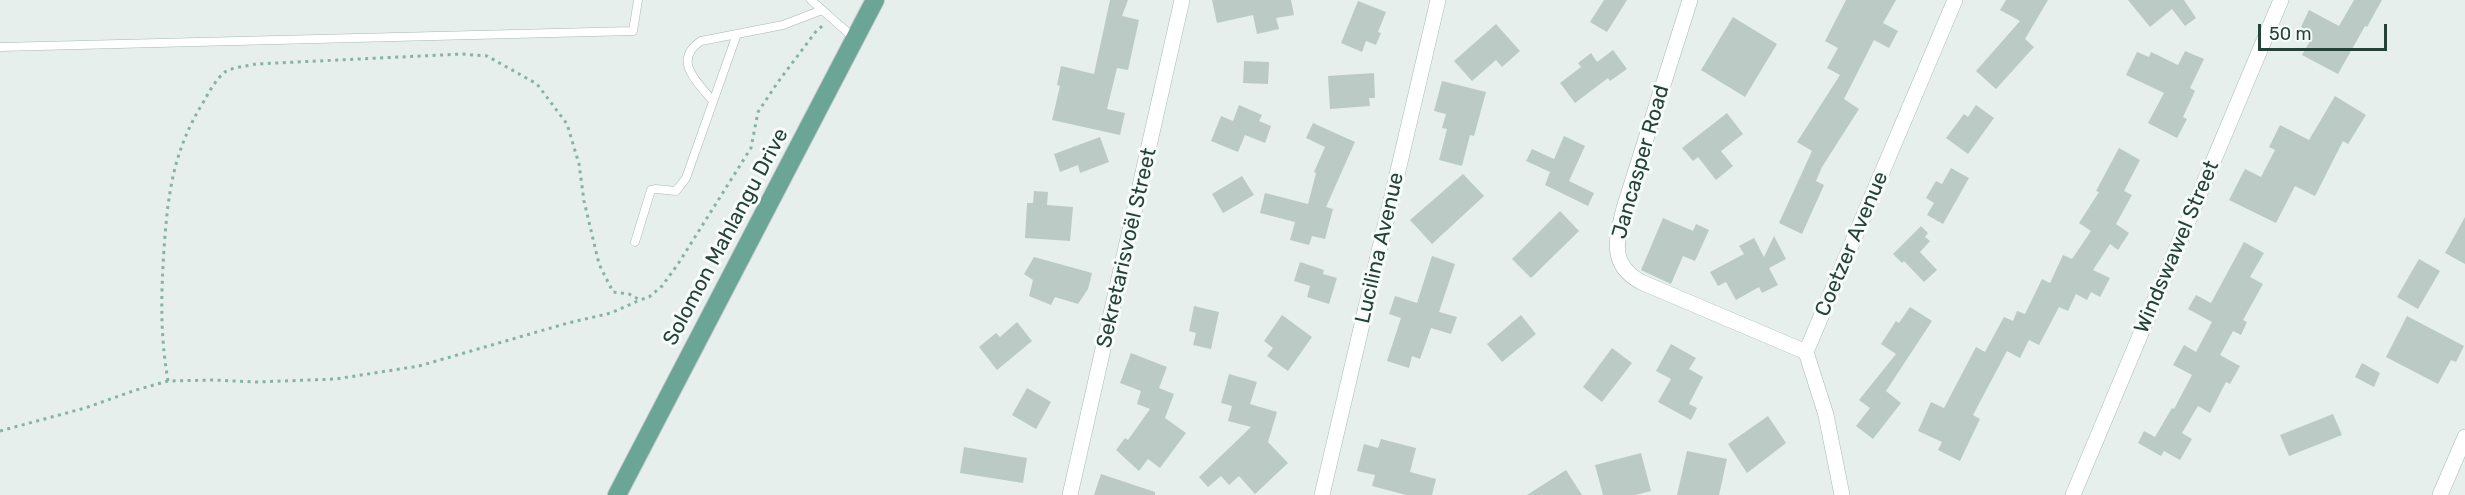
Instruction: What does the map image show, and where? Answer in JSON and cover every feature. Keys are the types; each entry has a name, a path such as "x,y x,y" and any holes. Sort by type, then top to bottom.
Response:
{"main road":[{"name":"Solomon Mahlangu Drive","path":"617,495 874,0"}],"street":[{"name":"Sekretarisvoël Street","path":"1070,495 1182,0"},
{"name":"Lucilina Avenue","path":"1322,495 1438,0"},
{"name":"Jancasper Road","path":"1690,0 1624,208 1618,234 1619,261 1629,276 1641,282 1806,352"},
{"name":"Coetzer Avenue","path":"1806,352 1955,0"},
{"name":"Windswawel Street","path":"2073,495 2281,0"},
{"path":"1806,352 1826,415 1842,495"},
{"path":"2440,495 2465,437"}],"lane":[{"path":"0,47 633,31 638,0"},
{"path":"811,0 854,38"},
{"path":"712,100 691,75 688,56 692,47 701,41 783,25 822,10"},
{"path":"635,242 651,190 676,191 686,178 737,34"}],"path":[{"path":"0,431 85,408 168,381 256,382 336,379 418,366 568,322 611,313 649,297 662,286 678,264 751,148 758,112 778,81 817,30 832,19"},
{"path":"168,381 161,340 161,281 167,202 176,162 187,130 211,89 226,71 256,64 462,54 487,56 524,76 537,84 567,124 579,164 584,201 599,264 613,292 628,294 640,300"}],"building":[{"path":"1110,0 1128,0 1122,16 1139,20 1128,70 1117,68 1107,109 1125,113 1120,135 1052,120 1060,86 1057,85 1061,66 1094,74"},
{"path":"1212,0 1291,0 1294,15 1276,18 1279,29 1257,34 1253,15 1217,23"},
{"path":"1604,0 1627,0 1607,32 1590,22"},
{"path":"1846,0 1896,0 1883,23 1898,31 1889,48 1874,40 1844,99 1859,109 1822,167 1816,181 1824,185 1802,234 1779,223 1812,151 1797,142 1840,75 1827,68 1838,48 1825,41"},
{"path":"2006,0 2048,0 2025,39 2034,47 1996,89 1976,71 2020,21 2000,10"},
{"path":"2128,0 2184,0 2196,18 2185,26 2172,9 2150,27"},
{"path":"2354,0 2382,0 2338,74 2302,55 2310,41 2301,36 2304,29 2301,27 2309,10 2339,26"},
{"path":"1358,1 1386,12 1378,32 1381,33 1376,45 1366,41 1362,52 1341,43"},
{"path":"1733,17 1777,44 1745,97 1701,70"},
{"path":"1496,24 1520,51 1502,67 1496,60 1472,81 1454,61"},
{"path":"1613,50 1627,69 1610,81 1608,78 1575,103 1560,83 1581,67 1578,63 1591,53 1597,62"},
{"path":"2185,51 2204,59 2190,88 2195,91 2183,117 2187,119 2177,138 2148,123 2164,93 2126,75 2137,52 2149,57 2151,52 2178,65"},
{"path":"1244,61 1269,62 1268,84 1243,83"},
{"path":"1374,73 1375,98 1369,98 1370,106 1330,109 1328,76"},
{"path":"1442,81 1486,92 1474,136 1470,135 1462,166 1439,160 1447,129 1442,128 1446,114 1434,111"},
{"path":"2335,96 2366,115 2348,144 2343,141 2315,196 2295,186 2276,223 2229,200 2245,169 2261,177 2275,150 2269,147 2280,125 2309,140"},
{"path":"1239,105 1262,115 1259,121 1271,126 1265,143 1245,135 1238,152 1211,141 1221,116 1233,121"},
{"path":"1976,105 1994,118 1968,154 1946,138 1964,114 1968,117"},
{"path":"1727,113 1743,134 1721,151 1733,166 1716,180 1698,157 1693,161 1682,148"},
{"path":"1313,123 1355,142 1326,207 1333,209 1325,239 1312,236 1309,245 1290,240 1295,222 1260,213 1265,193 1308,204 1316,173 1314,172 1325,147 1306,138"},
{"path":"1564,136 1585,146 1569,181 1594,193 1588,206 1545,185 1550,172 1526,161 1532,149 1554,159"},
{"path":"1100,137 1109,162 1080,173 1078,165 1060,172 1054,154"},
{"path":"2119,148 2140,160 2124,191 2132,195 2116,224 2129,233 2118,250 2110,244 2093,270 2110,278 2100,297 2091,292 2087,300 2076,294 2068,311 2059,307 2039,345 2029,340 2020,358 2007,351 1973,415 1980,419 1960,461 1938,450 1942,442 1918,431 1931,402 1944,408 1976,347 1985,352 2004,317 2013,321 2017,311 2025,314 2042,279 2050,283 2063,255 2072,259 2091,231 2079,223 2099,192 2096,191"},
{"path":"1951,168 1969,178 1943,224 1927,215 1934,203 1926,198 1936,181 1942,184"},
{"path":"1463,174 1484,196 1432,244 1410,220"},
{"path":"1242,176 1254,195 1223,213 1212,194"},
{"path":"1034,191 1048,192 1047,205 1073,207 1070,241 1025,238 1027,203 1033,203"},
{"path":"1560,211 1579,231 1531,278 1512,259"},
{"path":"2465,217 2465,264 2445,253"},
{"path":"1663,218 1693,231 1696,224 1709,230 1695,261 1683,256 1671,284 1641,270"},
{"path":"1921,226 1928,233 1925,237 1930,241 1920,252 1937,270 1924,282 1904,261 1902,263 1893,254"},
{"path":"1774,236 1786,259 1769,268 1778,285 1762,293 1759,287 1736,300 1726,282 1718,286 1710,272 1744,254 1739,246 1754,238 1764,257"},
{"path":"2244,242 2264,253 2250,277 2263,284 2243,320 2247,322 2241,335 2233,331 2220,355 2240,366 2230,384 2226,382 2210,413 2198,406 2182,433 2192,439 2180,460 2164,451 2161,456 2138,443 2144,431 2155,437 2172,408 2174,409 2192,375 2173,365 2184,345 2196,352 2212,322 2188,309 2196,295 2211,303"},
{"path":"1432,256 1455,264 1439,312 1457,317 1451,334 1431,328 1420,359 1412,356 1409,368 1387,361 1401,318 1389,314 1395,296 1417,303"},
{"path":"1034,257 1092,273 1088,289 1078,304 1055,297 1051,305 1029,296 1033,280 1024,274"},
{"path":"2419,259 2440,271 2418,309 2397,297"},
{"path":"1300,262 1324,270 1323,274 1337,278 1329,304 1307,297 1310,286 1294,281"},
{"path":"1194,306 1219,312 1211,349 1193,345 1196,333 1189,331"},
{"path":"1910,307 1932,321 1886,391 1901,403 1873,439 1856,426 1870,408 1859,400 1896,354 1881,344 1896,321 1899,323"},
{"path":"1282,315 1312,337 1288,371 1267,356 1273,348 1264,341"},
{"path":"1521,315 1536,334 1502,362 1487,344"},
{"path":"2407,316 2464,346 2456,362 2451,360 2438,384 2386,357"},
{"path":"1017,322 1032,341 997,370 979,347 996,333 1000,337"},
{"path":"1671,344 1696,358 1689,369 1703,377 1689,404 1697,408 1691,420 1658,402 1671,379 1656,371"},
{"path":"1612,348 1632,363 1602,402 1583,387"},
{"path":"1131,353 1167,367 1159,388 1174,394 1165,418 1186,433 1160,468 1148,459 1139,471 1116,450 1125,438 1128,440 1150,409 1137,404 1141,391 1120,383"},
{"path":"2362,363 2380,373 2374,387 2355,377"},
{"path":"1229,374 1257,382 1250,404 1277,412 1268,442 1288,463 1255,494 1239,476 1229,485 1221,476 1208,487 1199,477 1251,427 1228,421 1232,406 1221,403"},
{"path":"1027,388 1051,402 1036,429 1012,415"},
{"path":"2333,414 2342,435 2289,456 2280,435"},
{"path":"1768,416 1786,443 1747,473 1728,444"},
{"path":"1381,439 1416,448 1410,472 1436,479 1432,495 1406,495 1372,486 1375,475 1357,471 1364,444 1378,448"},
{"path":"964,447 1027,458 1023,483 960,473"},
{"path":"1687,451 1727,459 1719,495 1677,495"},
{"path":"1641,453 1651,491 1635,495 1603,495 1595,465"},
{"path":"1566,470 1582,495 1527,495"},
{"path":"1101,474 1155,492 1155,495 1094,495"}]}
